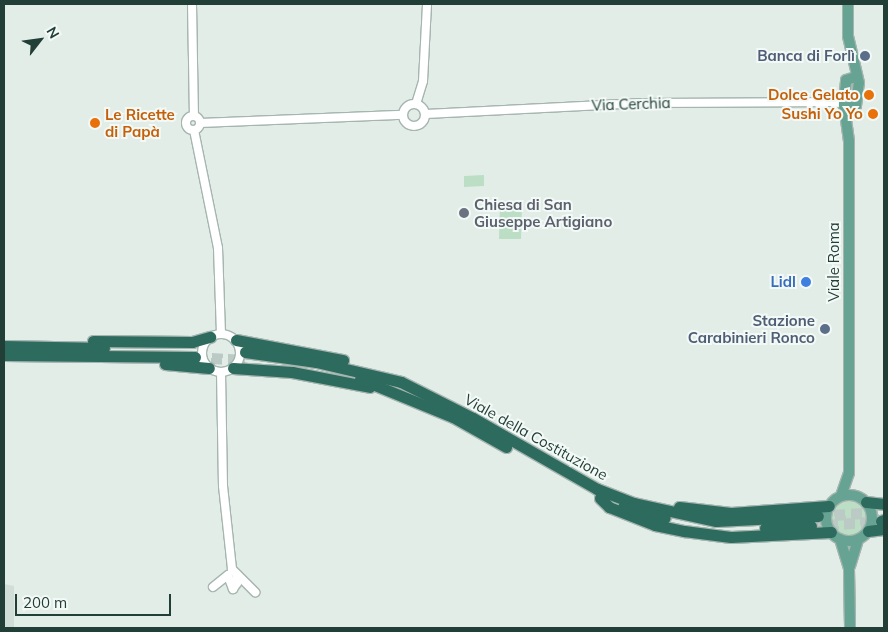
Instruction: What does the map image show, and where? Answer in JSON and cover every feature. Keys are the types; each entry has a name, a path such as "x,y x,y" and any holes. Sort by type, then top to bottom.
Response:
{"highway":[{"path":"35,347 87,341 192,342 215,335"},
{"path":"236,340 324,355 365,366 401,382"},
{"path":"4,346 195,353 4,355"},
{"path":"26,356 80,363 209,368"},
{"name":"Viale della Costituzione","path":"811,526 754,529 708,526 640,514 598,494 453,416 372,382 325,370 245,356 316,362 401,382 473,418 598,494 716,521 818,516"},
{"path":"233,368 292,372 405,396"},
{"path":"598,494 731,513 829,506"},
{"path":"598,494 608,507 655,525 684,531 731,537 836,536"},
{"path":"862,499 883,516 868,531"}],"main road":[{"path":"845,103 852,77 848,4"},
{"path":"845,103 859,82 852,77"},
{"name":"Viale Roma","path":"842,496 849,473 849,141 845,103"},
{"name":"Viale Roma","path":"849,473 862,499"},
{"path":"849,569 836,536 826,520 829,506 842,496 862,499 872,516 868,531 858,539 849,569 850,628"},
{"path":"836,536 858,539"}],"street":[{"path":"192,4 194,116 200,122 403,115"},
{"path":"416,104 423,81 427,4"},
{"name":"Via Cerchia","path":"426,114 642,103 845,103"},
{"path":"403,115 408,124 416,126 423,122 426,114 416,104"},
{"path":"403,115 407,107 416,104"},
{"path":"194,116 188,118 186,124 194,130 218,248 215,335 202,350 203,360 209,368 221,372 233,368 240,357 236,340 215,335"},
{"path":"194,130 200,122"},
{"path":"221,372 223,486 232,573 255,592"},
{"path":"213,587 232,573"}],"shaded area":[{"path":"4,584 14,586 14,628 4,628"}],"green space":[{"path":"484,175 484,186 464,187 464,176"},
{"path":"500,202 522,203 521,239 499,239"},
{"path":"849,501 861,506 866,518 861,530 849,535 837,530 832,518 837,506"}],"tunnel":[{"path":"195,357 245,360"},
{"path":"818,516 879,512"},
{"path":"811,526 881,521"}],"place":[{"name":"Banca di Forlì","path":"865,56"},
{"name":"Dolce Gelato","path":"869,95"},
{"name":"Sushi Yo Yo","path":"873,114"},
{"name":"Le Ricette di Papà","path":"95,123"},
{"name":"Chiesa di San Giuseppe Artigiano","path":"464,213"},
{"name":"Lidl","path":"806,282"},
{"name":"Stazione Carabinieri Ronco","path":"825,329"}]}
